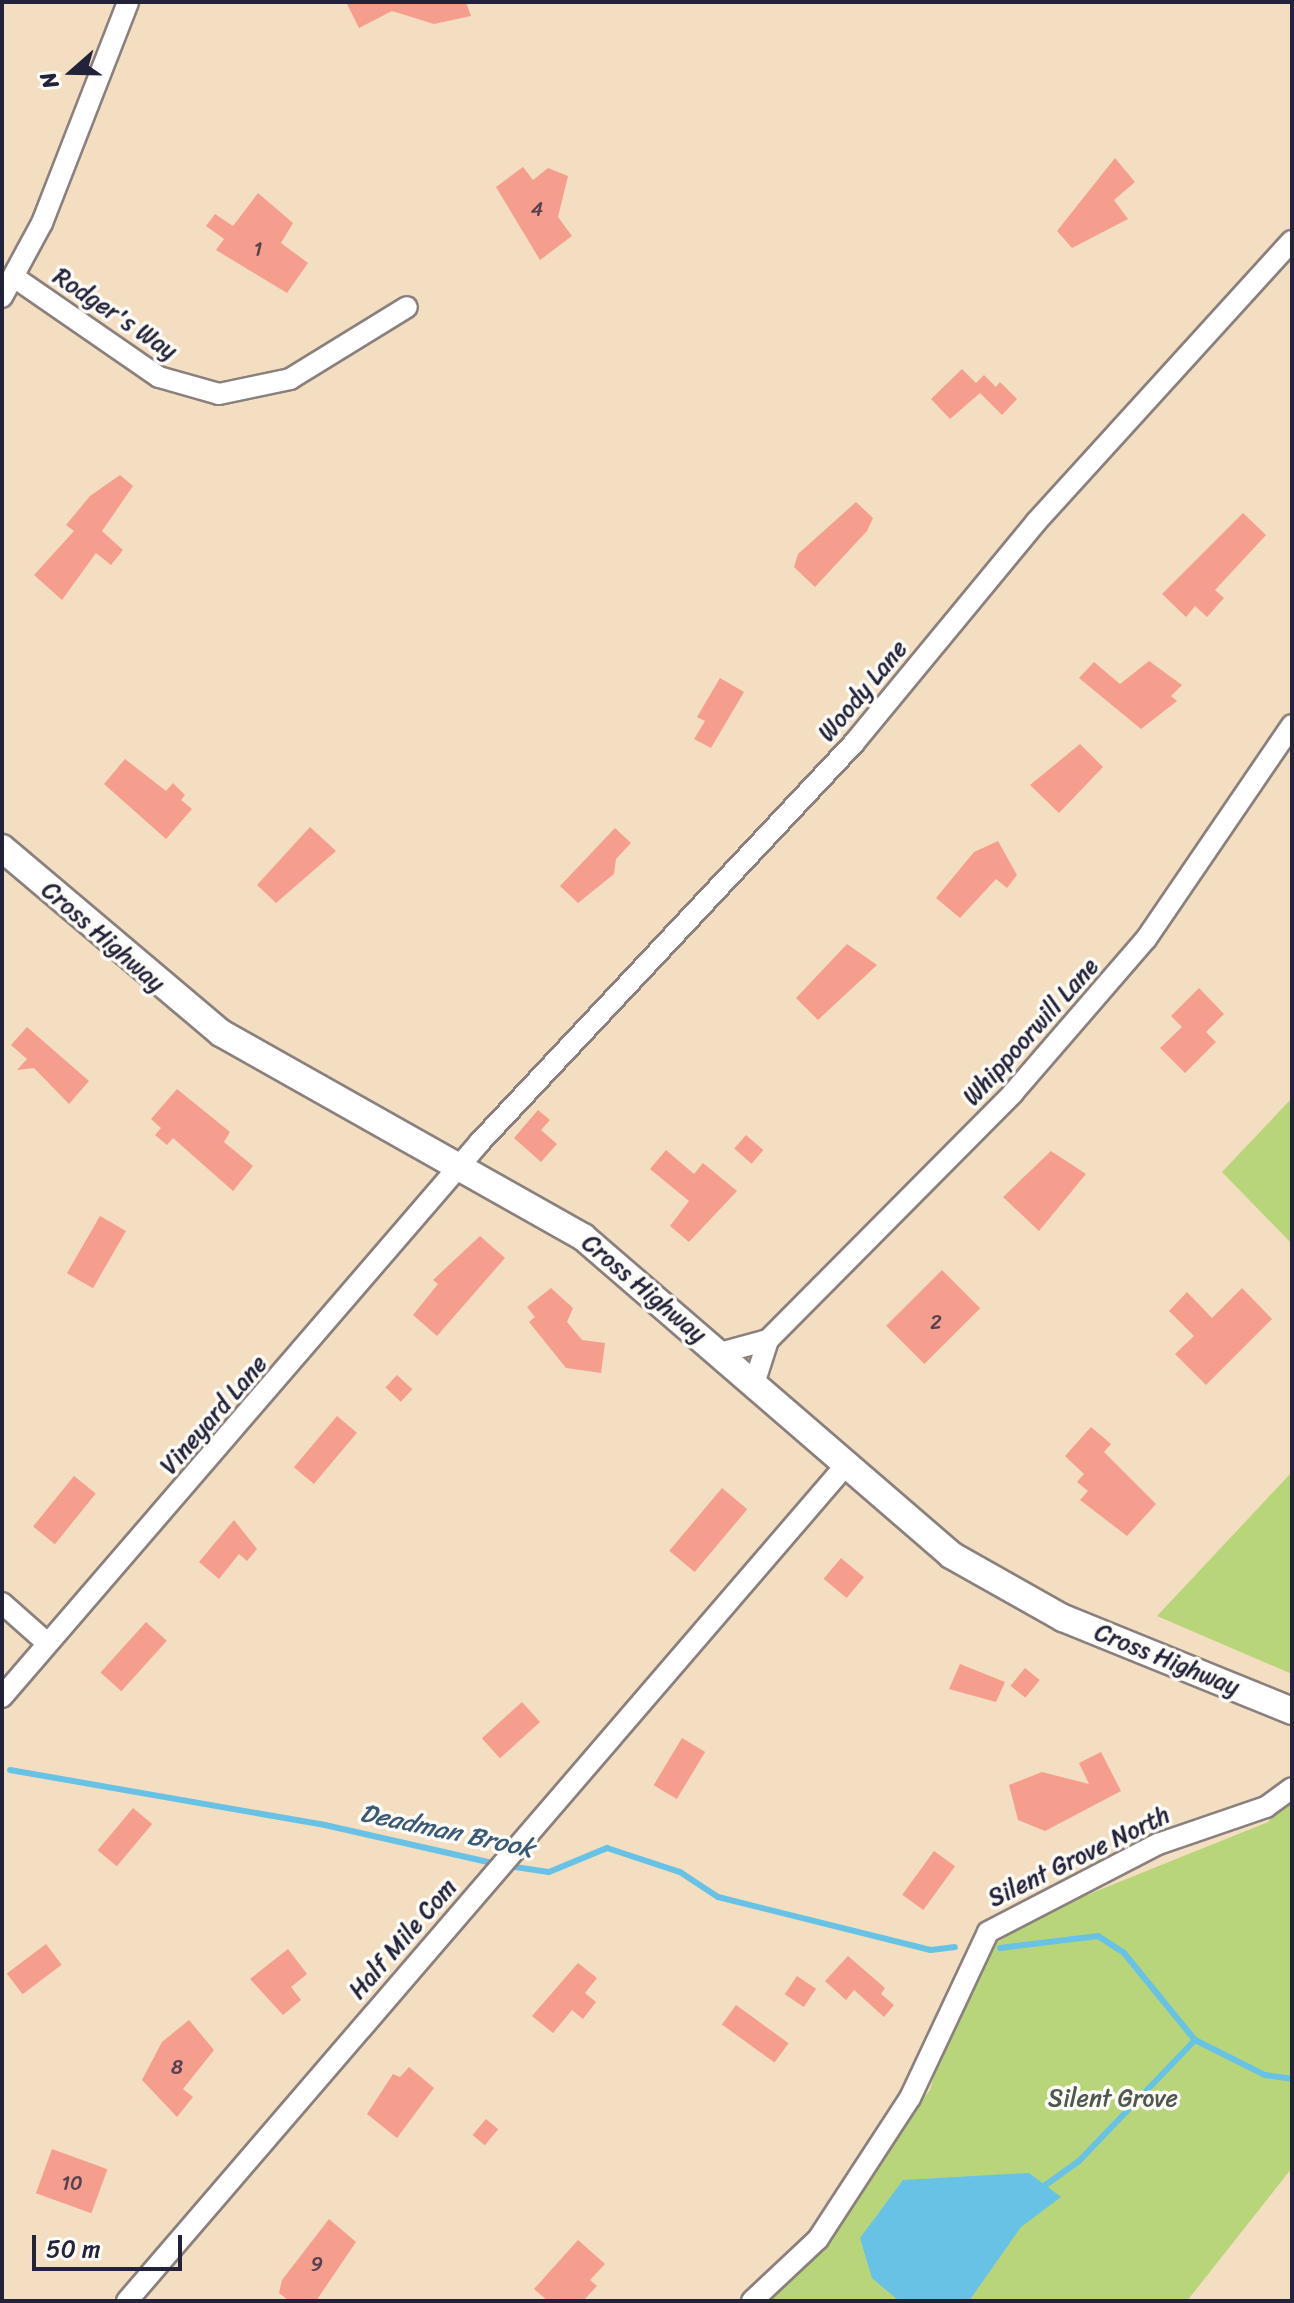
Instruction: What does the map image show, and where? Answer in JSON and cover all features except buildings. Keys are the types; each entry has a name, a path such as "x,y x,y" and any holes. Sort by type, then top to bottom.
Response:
{"street":[{"path":"2,297 14,277 128,2"},
{"name":"Woody Lane","path":"463,1165 854,743 1036,522 1292,241"},
{"name":"Rodger's Way","path":"14,277 159,377 219,394 290,379 407,307"},
{"name":"Whippoorwill Lane","path":"754,1384 768,1340 1111,984 1292,725"},
{"name":"Cross Highway","path":"2,848 210,1025 570,1227 720,1353 931,1541 1004,1588 1292,1711"},
{"name":"Vineyard Lane","path":"2,1697 463,1165"},
{"path":"720,1353 768,1340"},
{"name":"Half Mile Com","path":"127,2301 845,1466"},
{"path":"2,1603 47,1643"},
{"name":"Silent Grove North","path":"752,2301 818,2239 910,2098 988,1932 1158,1844 1266,1807 1292,1788"}],"green space":[{"path":"1292,1098 1292,1244 1222,1172"},
{"path":"1292,1472 1292,1674 1157,1616"},
{"name":"Silent Grove","path":"1292,1788 1292,2168 1187,2301 749,2301 930,2090 956,2000 981,1952 1052,1909 1268,1822"}],"water":[{"path":"1029,2173 1061,2197 1021,2227 969,2301 899,2301 872,2278 860,2238 903,2180"}],"waterway":[{"name":"Deadman Brook","path":"10,1770 325,1825 497,1864"},
{"name":"Deadman Brook","path":"508,1866 549,1872 607,1848 680,1872 718,1897 931,1950 955,1947"},
{"name":"Deadman Brook","path":"1000,1948 1098,1936 1124,1953 1195,2040 1265,2075 1292,2079"},
{"path":"1040,2189 1079,2161 1195,2040"}]}
